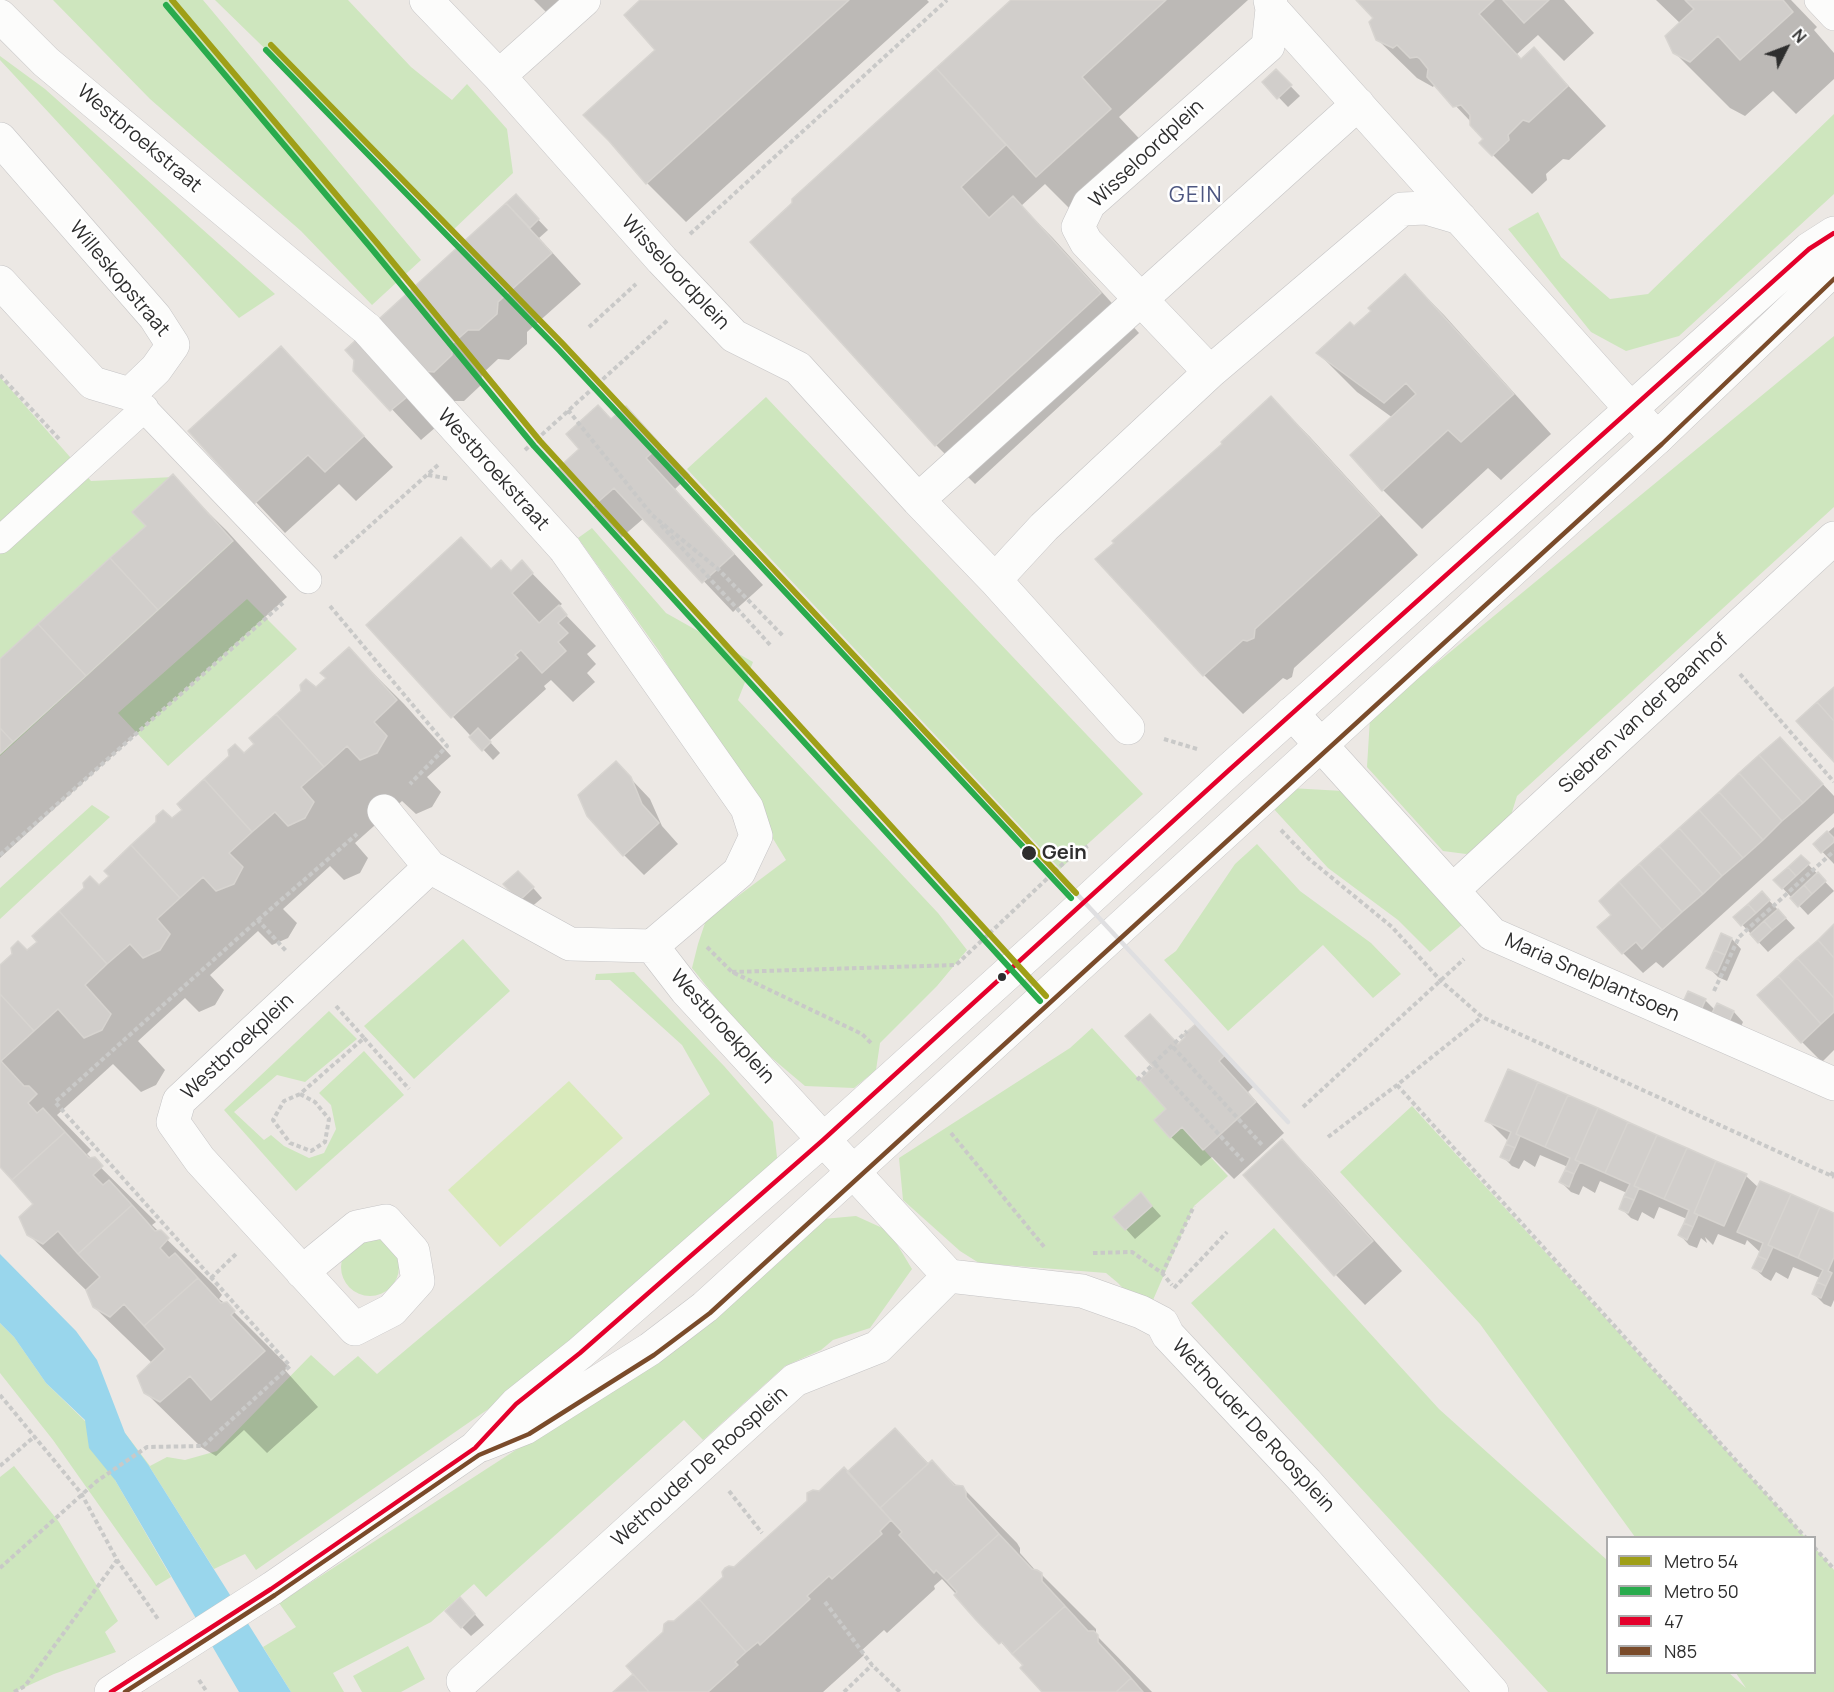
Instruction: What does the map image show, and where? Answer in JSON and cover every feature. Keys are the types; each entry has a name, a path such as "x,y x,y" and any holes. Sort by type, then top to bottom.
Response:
{"street":[{"name":"Wisseloordplein","path":"426,0 499,76 662,260 734,336 798,368 918,500 995,580 1128,728"},
{"path":"499,76 584,0"},
{"path":"1818,0 1834,17"},
{"name":"Wisseloordplein","path":"1271,4 1657,438"},
{"name":"Wisseloordplein","path":"1210,372 1086,242 1078,227 1089,204 1268,46 1271,4"},
{"name":"Westbroekstraat","path":"0,16 46,62 367,329 565,549 747,808 756,836 739,872 652,946"},
{"path":"918,500 1142,301 1358,104"},
{"name":"Willeskopstraat","path":"0,139 155,317 173,345 138,401"},
{"path":"995,580 1044,527 1210,372 1402,209 1426,208 1460,218"},
{"path":"124,1684 271,1590 475,1448 516,1404 580,1353 899,1073 1228,771 1630,409 1809,249 1834,233"},
{"path":"475,1448 525,1428 650,1349 705,1306 1657,438 1834,269"},
{"path":"0,282 93,383 138,401 308,580"},
{"path":"0,540 83,465 138,401"},
{"name":"Siebren van der Baanhof","path":"1454,889 1834,538"},
{"name":"Maria Snelplantsoen","path":"1292,713 1454,889 1492,934 1834,1084"},
{"path":"384,811 430,867 570,944 652,946"},
{"name":"Westbroekplein","path":"302,1272 200,1160 173,1122 179,1101 430,867"},
{"name":"Westbroekplein","path":"652,946 686,990 823,1140"},
{"path":"823,1140 949,1276 1082,1291 1152,1317"},
{"name":"Wethouder De Roosplein","path":"463,1681 795,1380 878,1347 949,1276"},
{"name":"Wethouder De Roosplein","path":"1152,1317 1306,1482 1492,1692"}],"path":[{"path":"589,327 946,0"},
{"path":"523,452 695,295"},
{"path":"0,375 83,465"},
{"path":"568,410 652,515 772,647"},
{"path":"0,855 443,460"},
{"path":"427,475 461,482"},
{"path":"652,515 718,568 784,637"},
{"path":"258,921 384,811 447,746 308,580"},
{"path":"1717,647 1834,782"},
{"path":"1128,728 1214,755 1228,771"},
{"path":"1257,804 1309,859 1392,927 1441,981 1482,1017 1833,1176 1834,1170"},
{"path":"732,972 956,965 1071,856 1097,841"},
{"path":"1699,1024 1739,937 1834,851"},
{"path":"681,921 732,972 862,1034 899,1073"},
{"path":"1303,1107 1492,934"},
{"path":"1328,1137 1482,1017"},
{"path":"1137,1080 1155,1065 1187,1031"},
{"path":"364,1038 409,1089"},
{"path":"1173,1047 1262,1145"},
{"path":"1155,1065 1243,1161"},
{"path":"1397,1085 1804,1536"},
{"path":"927,1104 1050,1255"},
{"path":"1152,1317 1194,1206"},
{"path":"1152,1317 1174,1287 1227,1232"},
{"path":"0,1395 36,1436 81,1494 117,1560 162,1626"},
{"path":"0,1466 36,1436"},
{"path":"0,1568 81,1494 147,1447"},
{"path":"706,1462 762,1533"},
{"path":"1816,1548 1834,1569"},
{"path":"14,1692 25,1686 117,1560"},
{"path":"825,1602 872,1665 900,1692"},
{"path":"844,1692 872,1665"},
{"path":"194,1673 207,1692"}],"green space":[{"path":"53,0 203,0 421,260 372,305 301,231 150,99"},
{"path":"215,0 348,0 411,67 452,100 467,84 507,129 513,173 452,231"},
{"path":"0,56 45,89 275,294 239,318 0,60"},
{"path":"1834,114 1834,194 1679,336 1626,351 1591,332 1508,229 1538,212 1561,257 1610,299 1648,294"},
{"path":"1834,336 1834,507 1517,796 1508,825 1478,851 1466,854 1443,851 1367,767 1370,718"},
{"path":"0,377 91,481 174,477 233,542 0,756"},
{"path":"766,397 1143,794 1060,869 687,469"},
{"path":"592,528 666,613 753,662 738,700 938,913 967,950 937,986 880,1043 876,1070 854,1088 805,1086 747,1037 692,968 706,920 786,860 659,651 578,538"},
{"path":"247,599 297,649 168,766 118,713"},
{"path":"1290,788 1343,791 1464,923 1430,952 1398,920 1328,868 1272,807"},
{"path":"92,805 110,817 0,919 0,888"},
{"path":"1257,844 1300,891 1371,943 1401,974 1373,998 1323,945 1228,1031 1164,960 1176,951 1235,864"},
{"path":"463,939 510,991 414,1079 364,1026"},
{"path":"634,972 724,1066 773,1122 778,1166 523,1385 256,1570 245,1554 214,1569 149,1466 115,1480 171,1577 156,1586 53,1440 0,1373 0,1323 14,1337 46,1383 85,1421 125,1433 150,1466 167,1457 185,1460 217,1451 311,1355 334,1376 358,1356 377,1374 710,1094 682,1045 610,980 595,980 596,974"},
{"path":"329,1011 357,1039 305,1082 277,1075 234,1112 264,1140 271,1135 284,1146 309,1158 324,1153 336,1129 331,1105 319,1093 364,1051 404,1095 296,1191 224,1110"},
{"path":"1092,1028 1228,1176 1194,1206 1153,1300 1131,1297 1106,1273 979,1263 960,1251 903,1200 899,1158 1070,1048"},
{"path":"569,1081 623,1138 500,1247 448,1190"},
{"path":"1412,1106 1804,1536 1634,1536 1480,1324 1340,1172"},
{"path":"856,1216 889,1231 912,1269 870,1328 833,1340 821,1350 785,1366 703,1440 684,1420 486,1597 474,1584 431,1622 333,1673 344,1692 291,1692 263,1647 296,1627 279,1603 638,1371 823,1219"},
{"path":"1274,1228 1439,1409 1606,1559 1606,1674 1730,1674 1746,1688 1737,1674 1816,1674 1816,1549 1834,1570 1834,1692 1548,1692 1191,1303"},
{"path":"370,1238 381,1240 394,1251 399,1267 397,1278 386,1291 370,1296 359,1294 346,1283 341,1267 343,1256 354,1243"},
{"path":"14,1466 59,1522 118,1621 105,1632 116,1652 54,1674 14,1692 0,1692 0,1477"},
{"path":"408,1646 425,1679 401,1692 362,1692 353,1676"}],"water":[{"path":"0,1254 76,1331 97,1360 125,1433 149,1466 291,1692 239,1692 115,1480 89,1448 85,1420 46,1383 14,1337 0,1323"}],"building":[{"path":"640,0 849,0 646,184 583,115 655,50 624,15"},
{"path":"1011,0 1166,0 1082,77 1111,109 1036,177 936,68"},
{"path":"1356,0 1494,0 1479,14 1521,59 1534,47 1568,86 1529,122 1523,120 1508,135 1509,140 1492,156 1479,143 1483,139 1470,125 1470,115 1461,105 1453,107 1427,77 1428,69 1420,59 1410,58 1397,45 1393,48 1376,40 1369,22 1373,18"},
{"path":"1503,0 1549,0 1524,23"},
{"path":"1685,0 1783,0 1793,12 1740,60 1718,36 1690,62 1673,53 1665,36 1694,9"},
{"path":"936,68 1006,145 961,187 989,218 1013,196 1101,293 935,446 750,242 792,203 792,199"},
{"path":"1276,69 1292,85 1277,99 1262,82"},
{"path":"516,194 539,219 530,228 506,203"},
{"path":"506,203 552,253 498,302 497,314 479,330 468,330 452,344 452,355 434,372 422,371 407,397 390,411 353,371 354,360 345,350"},
{"path":"1405,274 1514,394 1461,442 1448,430 1382,491 1350,455 1416,394 1406,383 1384,403 1316,353 1350,322 1354,326 1371,311 1368,308"},
{"path":"281,346 364,436 325,472 308,455 254,504 188,431"},
{"path":"1271,396 1380,515 1255,629 1254,638 1243,640 1203,676 1095,559 1114,543 1112,541 1222,444 1221,442"},
{"path":"598,405 611,419 626,406 661,445 646,458 734,554 702,583 614,488 591,508 557,469 579,449 566,434"},
{"path":"173,474 233,541 158,610 110,558 146,526 132,512"},
{"path":"461,537 491,569 501,560 511,571 522,560 533,573 512,593 539,623 559,605 567,615 558,623 568,633 558,642 566,651 542,673 521,650 515,655 518,658 451,718 366,625"},
{"path":"110,558 158,610 86,676 38,624"},
{"path":"38,624 86,676 13,742 0,728 0,659"},
{"path":"349,647 397,700 374,722 387,736 377,753 360,760 347,746 324,767 276,714 301,691 300,685 306,679 316,687 326,678 320,673"},
{"path":"1834,687 1834,721 1817,702"},
{"path":"1817,702 1834,721 1834,762 1796,721"},
{"path":"276,714 324,767 301,787 314,802 305,818 288,826 275,812 252,832 204,779 229,756 228,750 235,744 244,753 254,744 249,738"},
{"path":"0,728 13,742 0,754"},
{"path":"478,728 491,742 482,751 469,737"},
{"path":"1780,737 1823,784 1803,803 1759,755"},
{"path":"1759,755 1803,803 1782,821 1739,773"},
{"path":"616,761 631,777 642,804 659,823 623,856 587,816 578,795"},
{"path":"1739,773 1782,821 1763,840 1719,792"},
{"path":"204,779 252,832 229,853 243,867 234,884 216,891 203,877 180,898 131,845 156,822 156,816 163,810 172,818 182,810 177,804"},
{"path":"1719,792 1763,840 1743,858 1699,810"},
{"path":"1699,810 1743,858 1722,876 1679,828"},
{"path":"1679,828 1722,876 1703,894 1659,846"},
{"path":"1827,831 1834,838 1834,842 1821,853 1813,844"},
{"path":"131,845 180,898 157,919 170,934 160,950 143,958 130,944 107,964 59,911 84,888 83,883 90,876 99,885 109,876 104,871"},
{"path":"1659,846 1703,894 1682,912 1639,864"},
{"path":"1801,855 1810,863 1796,876 1788,867"},
{"path":"1639,864 1682,912 1662,930 1619,882"},
{"path":"1788,867 1796,876 1782,889 1773,880"},
{"path":"518,871 534,887 519,901 503,884"},
{"path":"1818,872 1826,881 1812,894 1804,885"},
{"path":"1619,882 1662,930 1642,949 1636,942 1622,954 1597,927 1611,915 1599,901"},
{"path":"1804,885 1812,894 1798,907 1790,898"},
{"path":"1762,891 1770,900 1756,913 1748,904"},
{"path":"1748,904 1756,913 1741,926 1733,917"},
{"path":"1778,909 1786,918 1772,930 1764,921"},
{"path":"59,911 107,964 85,985 111,1014 102,1030 84,1038 58,1009 34,1031 0,994 0,965 12,954 11,948 18,941 27,950 37,942 32,936"},
{"path":"1764,921 1772,930 1758,943 1750,934"},
{"path":"1834,924 1834,958 1818,940"},
{"path":"1721,933 1732,938 1725,955 1714,950"},
{"path":"1818,940 1834,958 1834,998 1797,958"},
{"path":"1714,950 1725,955 1717,973 1706,968"},
{"path":"1797,958 1834,998 1834,1012 1821,1024 1778,976"},
{"path":"1778,976 1821,1024 1801,1043 1757,995"},
{"path":"1688,991 1706,999 1701,1010 1683,1002"},
{"path":"0,994 34,1031 1,1061 0,1060"},
{"path":"1717,1003 1734,1011 1729,1022 1711,1015"},
{"path":"1150,1014 1178,1044 1185,1037 1183,1035 1197,1023 1226,1054 1219,1061 1256,1102 1203,1150 1182,1127 1170,1138 1154,1120 1166,1109 1140,1080 1153,1067 1125,1036"},
{"path":"0,1060 24,1086 29,1086 37,1094 28,1103 37,1113 43,1108 65,1132 12,1180 0,1167"},
{"path":"1508,1069 1538,1082 1516,1134 1520,1136 1515,1148 1506,1144 1511,1132 1485,1121"},
{"path":"1538,1082 1568,1095 1545,1147 1516,1134"},
{"path":"1568,1095 1598,1108 1575,1160 1580,1162 1574,1174 1565,1170 1570,1158 1545,1147"},
{"path":"1598,1108 1628,1122 1605,1173 1575,1160"},
{"path":"1628,1122 1657,1135 1634,1186 1639,1188 1634,1200 1624,1196 1630,1184 1605,1173"},
{"path":"65,1132 89,1158 95,1157 103,1166 93,1175 103,1185 109,1180 132,1205 78,1254 58,1231 43,1244 27,1235 19,1217 33,1204 12,1180"},
{"path":"1657,1135 1687,1148 1664,1199 1634,1186"},
{"path":"1282,1139 1373,1241 1334,1276 1243,1175"},
{"path":"1506,1144 1515,1148 1509,1161 1500,1157"},
{"path":"1687,1148 1716,1161 1694,1213 1698,1215 1693,1227 1684,1223 1689,1210 1664,1199"},
{"path":"1716,1161 1747,1174 1724,1226 1694,1213"},
{"path":"1565,1170 1574,1174 1569,1187 1559,1182"},
{"path":"1760,1181 1791,1194 1768,1245 1773,1247 1767,1260 1758,1256 1763,1243 1737,1232"},
{"path":"1141,1192 1152,1206 1125,1230 1113,1217"},
{"path":"1791,1194 1820,1207 1798,1258 1768,1245"},
{"path":"1624,1196 1634,1200 1628,1213 1619,1209"},
{"path":"132,1205 155,1231 161,1230 169,1238 160,1248 169,1258 175,1253 198,1278 144,1326 124,1304 110,1317 93,1307 86,1290 100,1277 78,1254"},
{"path":"1820,1207 1834,1213 1834,1257 1828,1271 1832,1273 1826,1286 1817,1282 1823,1270 1798,1258"},
{"path":"1684,1223 1693,1227 1687,1240 1678,1235"},
{"path":"1758,1256 1767,1260 1761,1272 1752,1268"},
{"path":"198,1278 221,1303 227,1302 235,1311 231,1315 265,1351 211,1400 190,1376 160,1402 144,1393 137,1376 165,1349 144,1326"},
{"path":"1817,1282 1826,1286 1821,1298 1812,1294"},
{"path":"895,1428 928,1464 880,1508 847,1472"},
{"path":"932,1460 954,1485 963,1486 966,1497 999,1534 947,1581 936,1570 934,1573 899,1535 902,1532 880,1508"},
{"path":"844,1467 891,1520 880,1531 882,1534 832,1579 829,1576 807,1596 810,1599 760,1645 758,1642 746,1652 699,1599 723,1577 722,1572 725,1568 734,1567 807,1501 807,1493 813,1490 819,1491"},
{"path":"999,1534 1032,1569 1042,1573 1042,1581 1065,1606 1012,1654 1002,1642 999,1644 976,1620 954,1595 957,1592 947,1581"},
{"path":"460,1597 475,1614 461,1628 445,1611"},
{"path":"699,1599 746,1652 735,1662 738,1665 708,1692 649,1692 626,1666 663,1632 664,1624 674,1621"},
{"path":"1065,1606 1088,1631 1094,1631 1098,1635 1098,1642 1131,1678 1116,1692 1042,1692 1020,1668 1023,1665 1012,1654"},
{"path":"633,1674 649,1692 613,1692"},
{"path":"1131,1678 1143,1692 1116,1692"}],"railway":[{"path":"1076,893 1288,1122"}],"metro line":[{"name":"54","path":"172,0 540,441 1046,996"},
{"name":"50","path":"166,5 534,446 1040,1001"},
{"name":"54","path":"271,45 563,344 1076,893"},
{"name":"50","path":"266,50 558,349 1071,898"}],"transit line":[{"name":"47","path":"111,1692 271,1589 475,1448 516,1404 580,1353 823,1140 1228,771 1809,249 1834,233"},
{"name":"N85","path":"125,1692 275,1595 479,1455 529,1434 654,1355 710,1313 1662,444 1834,279"}],"place":[{"name":"Gein","path":"1029,853"}],"district":[{"name":"GEIN","path":"1196,196"}]}
